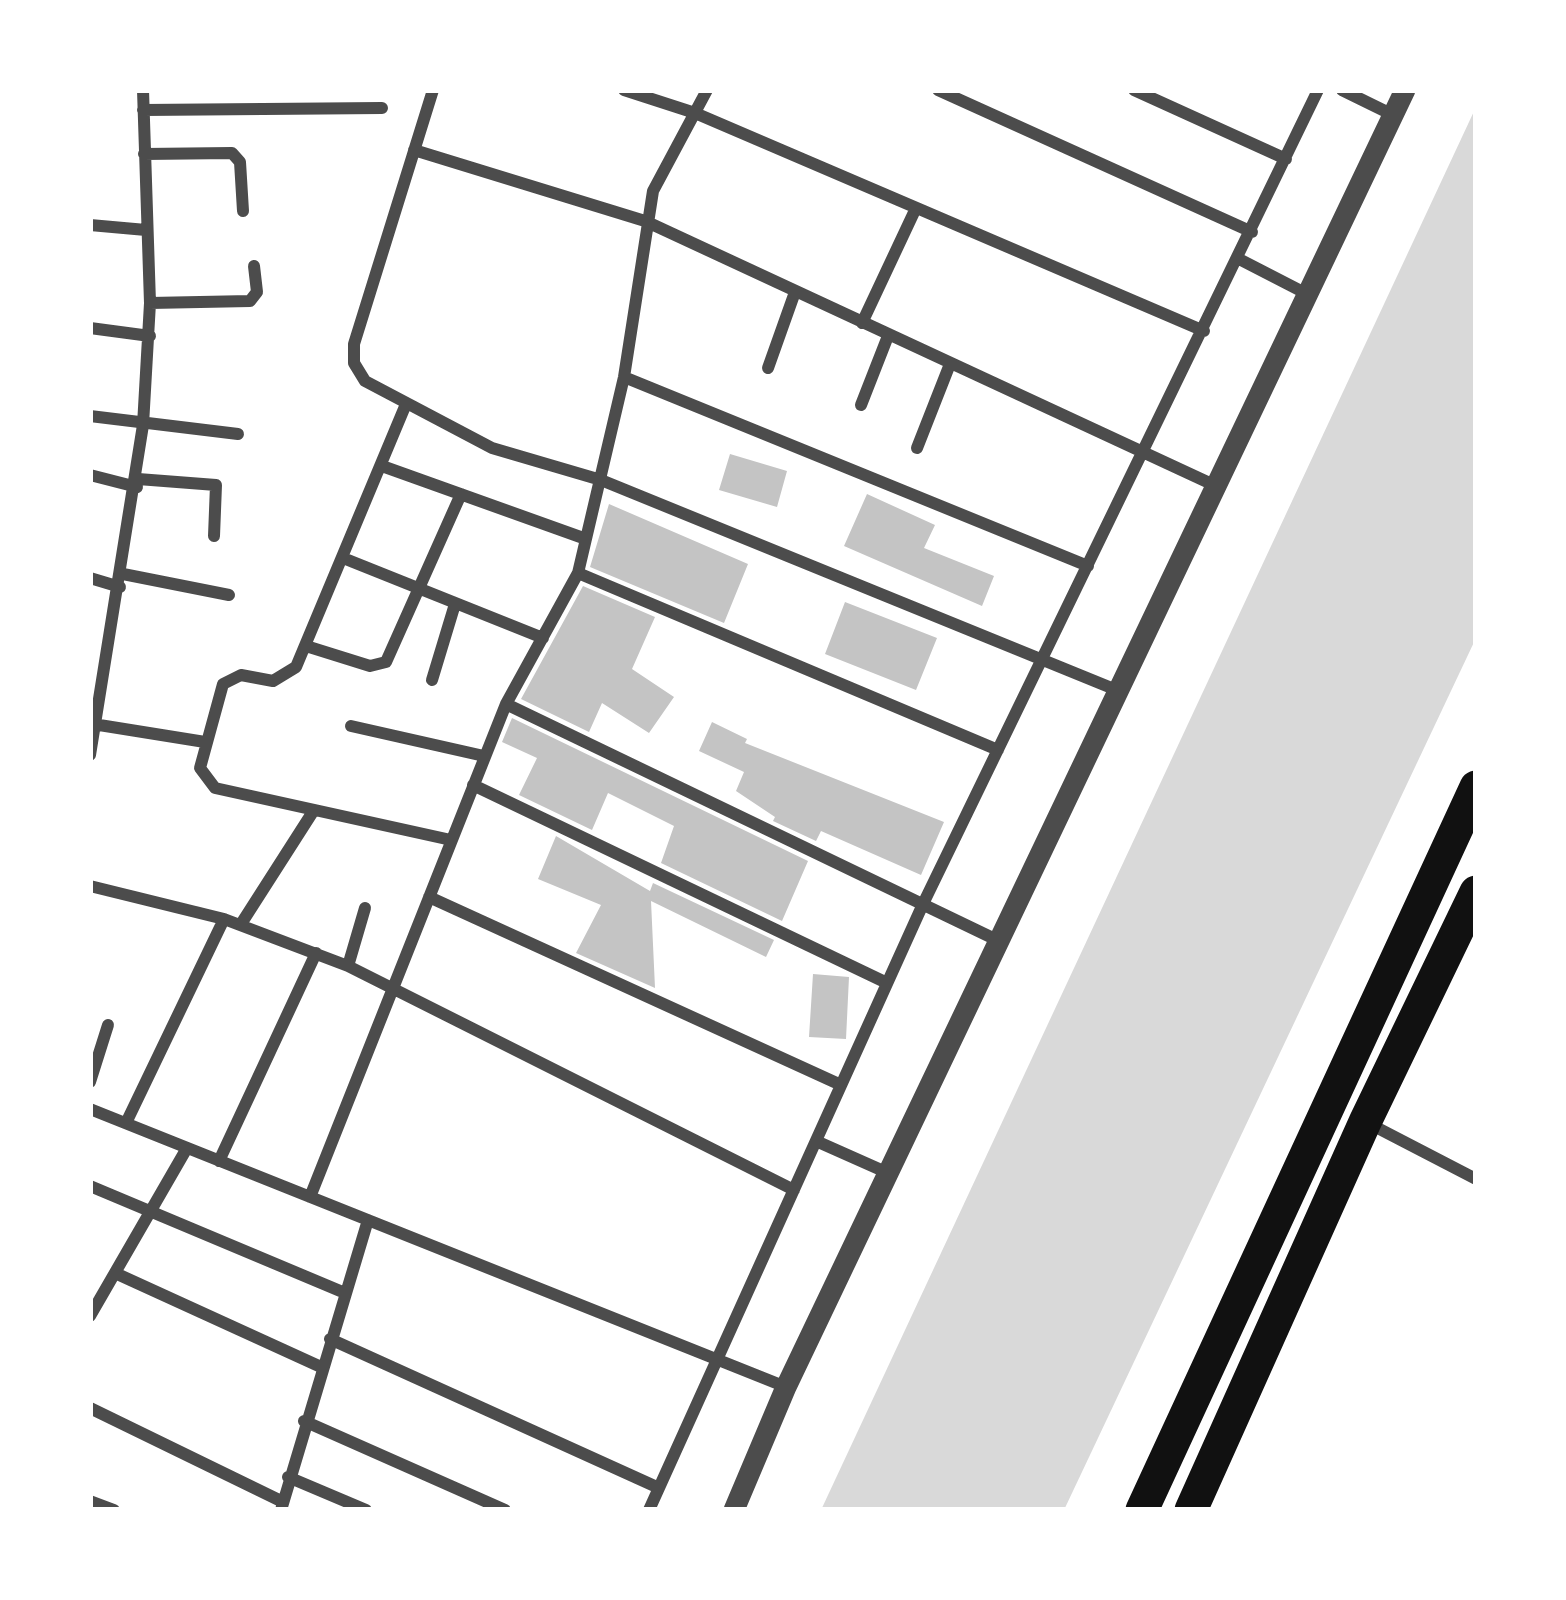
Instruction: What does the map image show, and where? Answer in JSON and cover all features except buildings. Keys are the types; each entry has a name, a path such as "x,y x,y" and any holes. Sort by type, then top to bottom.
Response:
{"highway":[{"path":"1142,1510 1476,787"},
{"path":"1191,1510 1365,1122 1476,892"}],"street":[{"path":"90,755 137,483 150,336 142,90"},
{"path":"433,90 354,344 354,363 364,381 492,448 601,480 1118,691"},
{"path":"624,90 695,113 1204,331"},
{"path":"310,1197 506,704 578,573 624,377 652,191 707,90"},
{"path":"938,90 1252,232"},
{"path":"1134,90 1286,159"},
{"path":"649,1510 922,904 1318,90"},
{"path":"1342,90 1393,116"},
{"path":"734,1510 787,1388 1405,90"},
{"path":"143,110 382,108"},
{"path":"414,150 645,221 1216,486"},
{"path":"144,154 232,153 241,162 243,212"},
{"path":"862,323 916,208"},
{"path":"90,225 146,230"},
{"path":"1238,260 1307,294"},
{"path":"150,303 250,301 257,292 254,266"},
{"path":"768,368 794,292"},
{"path":"90,328 150,336"},
{"path":"861,405 889,336"},
{"path":"917,448 950,364"},
{"path":"624,377 1088,566"},
{"path":"406,404 296,667 282,678 241,675 223,684 200,768 215,788 451,840"},
{"path":"90,416 238,434"},
{"path":"382,466 586,539"},
{"path":"90,475 137,483 216,485 214,536"},
{"path":"306,646 381,664 390,658 461,494"},
{"path":"343,558 543,638"},
{"path":"578,573 998,750"},
{"path":"90,578 229,595"},
{"path":"432,680 455,604"},
{"path":"506,704 999,940"},
{"path":"93,724 205,742"},
{"path":"351,726 484,756"},
{"path":"473,784 887,983"},
{"path":"241,925 314,810"},
{"path":"90,886 224,919 316,952 794,1190"},
{"path":"429,897 841,1085"},
{"path":"348,966 364,908"},
{"path":"126,1123 224,919"},
{"path":"219,1161 316,952"},
{"path":"90,1082 108,1025"},
{"path":"90,1109 787,1388"},
{"path":"1365,1122 1476,1179"},
{"path":"816,1141 889,1173"},
{"path":"90,1316 187,1148"},
{"path":"90,1186 345,1293"},
{"path":"90,1408 281,1505 368,1220"},
{"path":"115,1273 321,1367"},
{"path":"330,1339 659,1488"},
{"path":"304,1421 505,1510"},
{"path":"288,1477 366,1510"},
{"path":"90,1501 114,1510"}],"shaded area":[{"path":"1476,107 1476,638 1064,1510 821,1510"}]}
